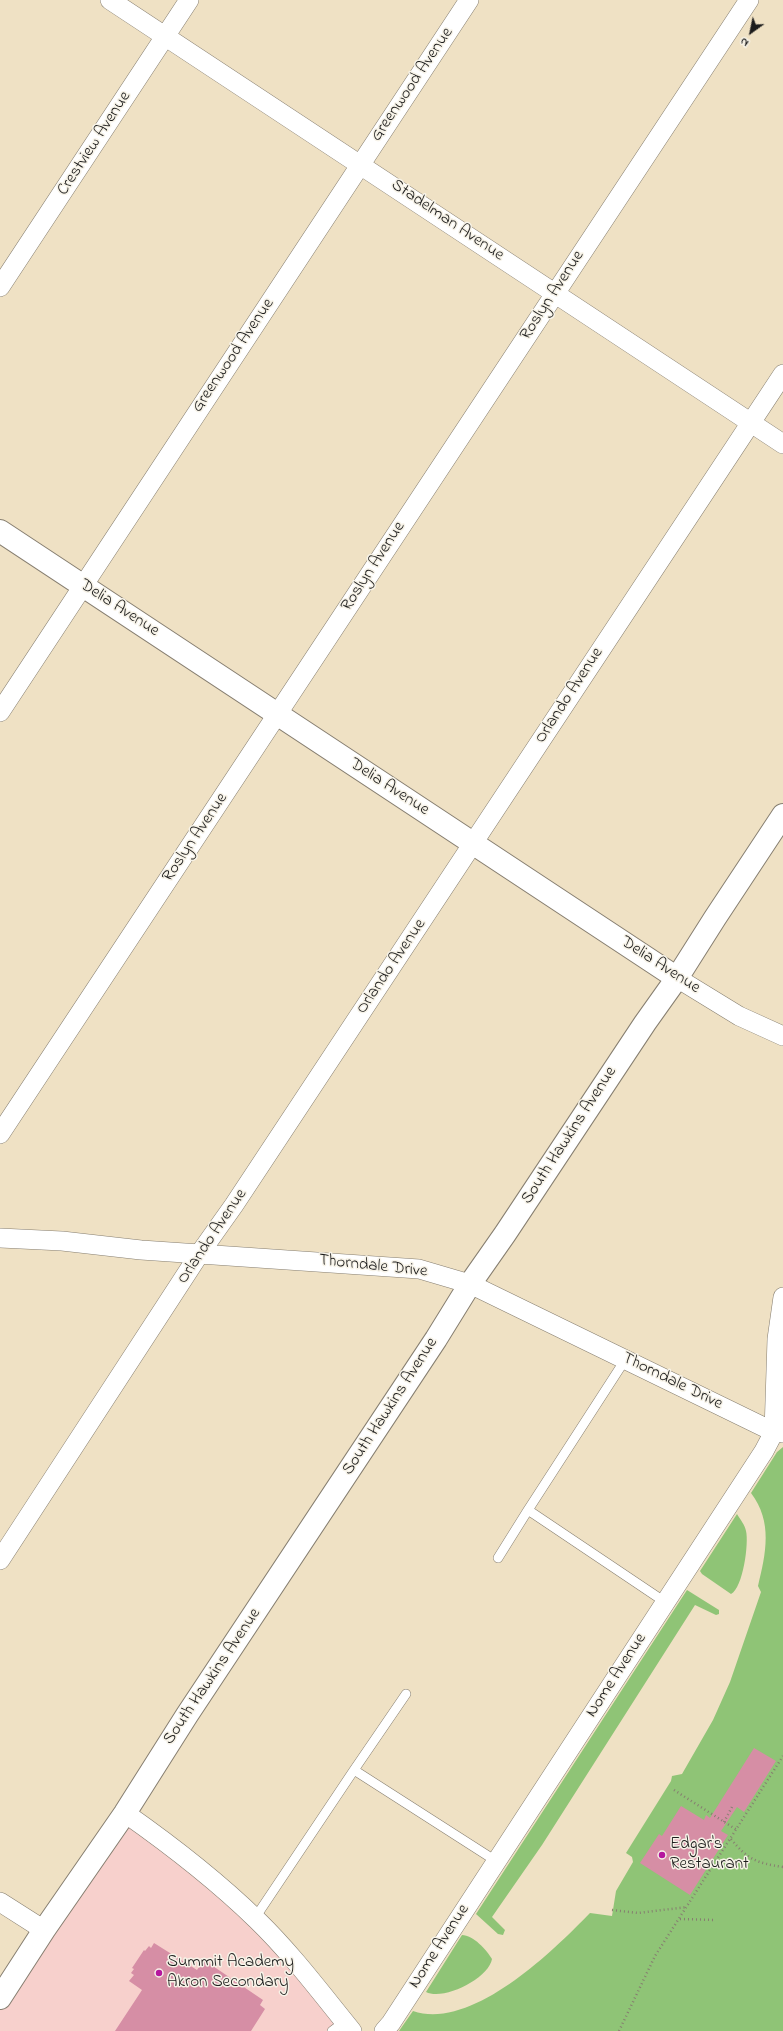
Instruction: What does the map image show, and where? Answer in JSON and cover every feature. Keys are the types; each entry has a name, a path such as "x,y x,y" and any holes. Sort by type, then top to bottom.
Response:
{"main road":[{"name":"Delia Avenue","path":"0,531 677,978"},
{"name":"South Hawkins Avenue","path":"2,1990 125,1813 179,1728 431,1346 470,1284 510,1227 645,1023 677,978 714,918 783,815"}],"street":[{"name":"Stadelman Avenue","path":"110,0 783,444"},
{"name":"Crestview Avenue","path":"0,287 189,0"},
{"name":"Greenwood Avenue","path":"0,712 82,585 469,0"},
{"name":"Roslyn Avenue","path":"0,1134 749,0"},
{"name":"Orlando Avenue","path":"0,1560 200,1253 239,1199 783,374"},
{"name":"Delia Avenue","path":"677,978 739,1016 783,1036"},
{"name":"Thorndale Drive","path":"0,1238 419,1269 470,1284 779,1433"},
{"name":"Nome Avenue","path":"384,2031 391,2023 764,1450 779,1433 777,1339 783,1298"},
{"path":"125,1813 192,1862 255,1918 298,1965 343,2028"},
{"path":"0,1902 44,1930"}],"lane":[{"path":"498,1558 625,1360"},
{"path":"528,1510 665,1602"},
{"path":"255,1918 406,1694"},
{"path":"354,1770 496,1861"}],"path":[{"path":"619,2031 655,1956 783,1756"},
{"path":"674,1790 737,1830"},
{"path":"724,1822 733,1805"},
{"path":"731,1839 742,1852 758,1863 783,1867"},
{"path":"612,1910 638,1913 687,1907"},
{"path":"679,1919 716,1920"}],"shaded area":[{"path":"125,1813 191,1862 352,2031 0,2031 0,1998"}],"green space":[{"path":"783,1447 783,2031 399,2031 413,2011 436,2014 460,2009 485,1999 510,1984 555,1947 590,1913 612,1916 616,1891 633,1862 632,1857 626,1853 671,1781 672,1776 682,1774 713,1720 730,1682 761,1592 758,1586 765,1550 765,1526 758,1504 751,1493 777,1452"},
{"path":"737,1514 744,1524 747,1545 742,1575 735,1590 731,1594 702,1574 700,1571"},
{"path":"687,1590 719,1610 719,1614 716,1615 695,1605 542,1845 492,1917 505,1930 503,1935 498,1934 476,1914"},
{"path":"462,1935 471,1937 487,1951 492,1959 489,1966 475,1980 454,1991 434,1994 426,1992"}],"building":[{"path":"754,1748 776,1761 744,1812 737,1807 721,1831 728,1835 690,1895 640,1863 659,1834 662,1836 681,1806 704,1820 706,1815 710,1818"},
{"path":"154,1943 197,1970 204,1960 263,2000 260,2005 265,2009 251,2031 115,2031 142,1990 129,1981 134,1975 131,1973 134,1969 132,1968 144,1950 145,1951 149,1946 151,1948"}],"place":[{"name":"Edgar's Restaurant","path":"662,1855"},
{"name":"Summit Academy Akron Secondary","path":"159,1973"}]}
